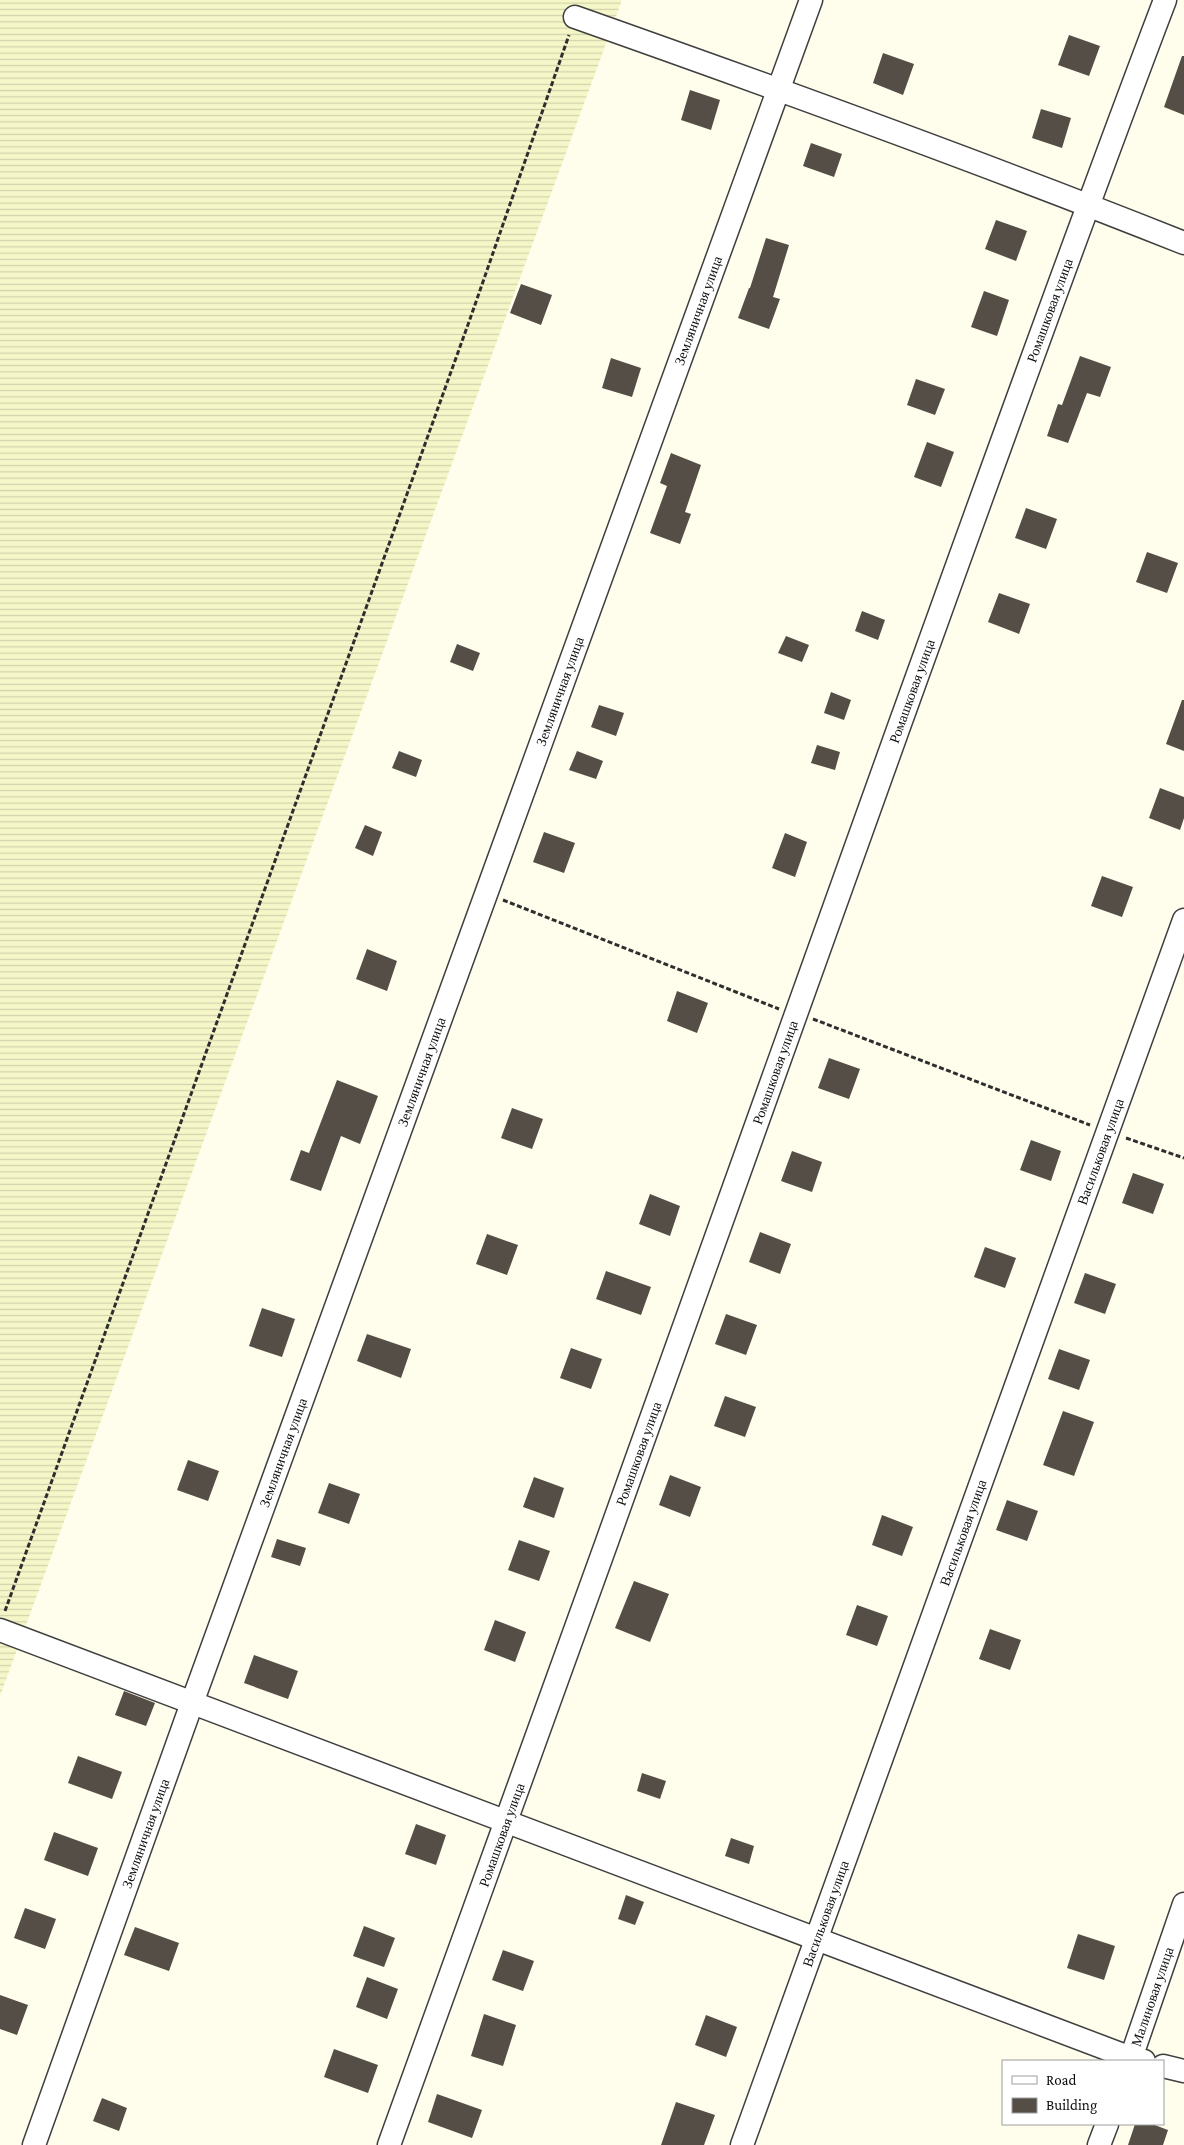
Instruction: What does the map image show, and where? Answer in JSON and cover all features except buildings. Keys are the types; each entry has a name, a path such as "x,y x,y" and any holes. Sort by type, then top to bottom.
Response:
{"street":[{"name":"Земляничная улица","path":"34,2145 192,1703 811,0"},
{"name":"Ромашковая улица","path":"389,2145 507,1822 1087,204 1166,0"},
{"path":"575,16 779,88 1087,204 1184,243"},
{"name":"Васильковая улица","path":"742,2145 1184,920"},
{"path":"2,1623 192,1703 1135,2060"},
{"name":"Малиновая улица","path":"1135,2060 1184,1904"},
{"path":"1164,2066 1184,2071"},
{"path":"1099,2145 1107,2125"}],"path":[{"path":"2,1623 470,319 575,16"},
{"path":"486,894 779,1010 796,1012 1106,1132 1184,1158"}],"green space":[{"path":"0,0 622,0 0,1696"}]}
